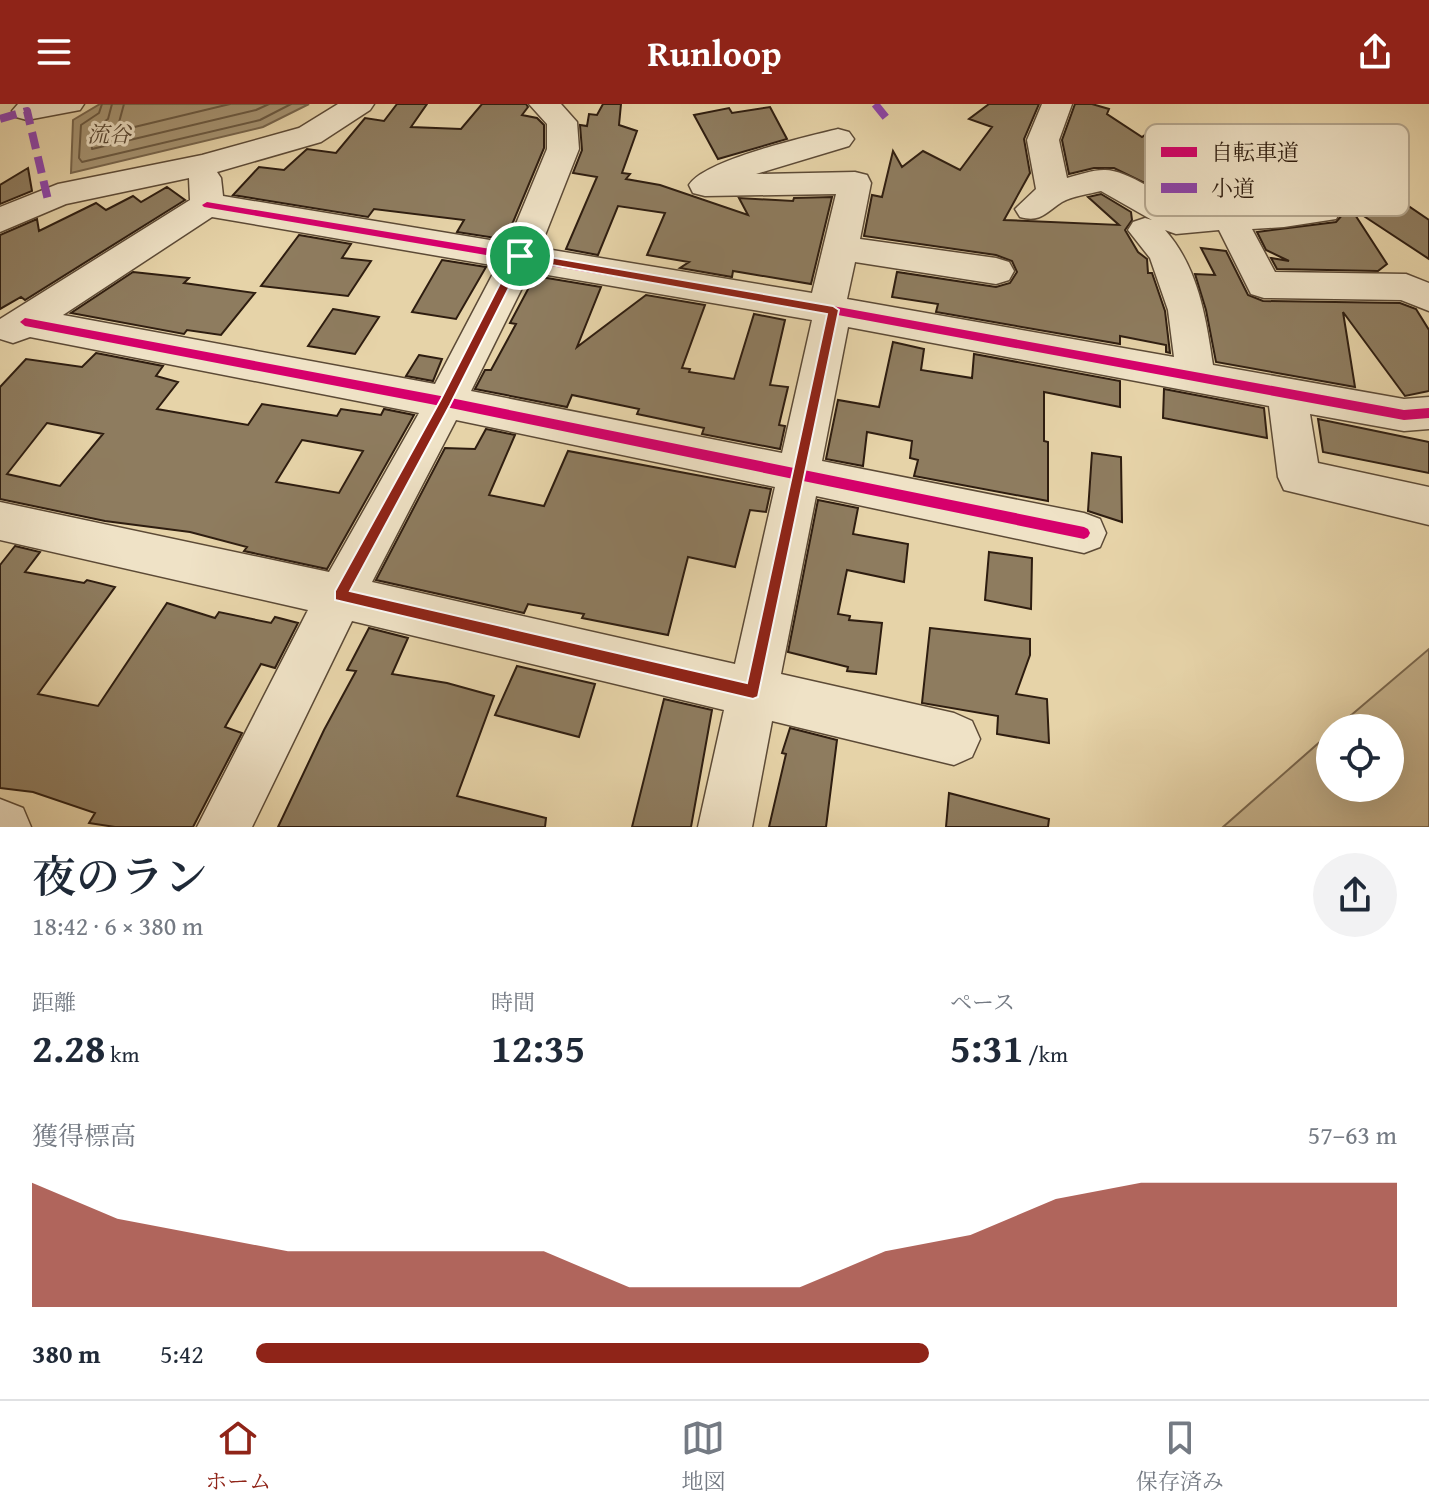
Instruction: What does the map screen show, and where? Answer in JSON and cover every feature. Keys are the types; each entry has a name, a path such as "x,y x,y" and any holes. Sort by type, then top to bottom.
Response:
{"street":[{"path":"27,111 62,108 69,104"},
{"path":"0,220 58,195 204,165 310,135 359,104"},
{"path":"224,827 340,596 446,402 520,256 563,149 562,122 544,104"},
{"path":"1057,104 1043,140 1043,200 1105,180 1145,200"},
{"path":"725,827 855,183 705,185 736,169 838,139"},
{"path":"204,165 207,205"},
{"path":"13,329 207,205 830,310 1404,415 1429,413"},
{"path":"1169,216 1176,222 1284,216"},
{"path":"1230,218 1264,285 1406,287 1429,298"},
{"path":"1145,230 1166,254 1186,310 1196,377"},
{"path":"840,248 996,271"},
{"path":"13,329 446,402 1084,533"},
{"path":"1287,393 1299,477 1429,506"},
{"path":"0,521 340,596 954,739"}],"shaded area":[{"path":"1429,649 1429,827 1223,827 1316,745 1316,802 1404,802 1404,714 1352,714"}],"water":[{"name":"流谷","path":"100,104 309,104 263,127 71,173 73,120"}],"building":[{"path":"397,104 427,104 411,127 461,129 482,104 526,104 528,107 522,115 537,118 544,125 544,148 511,227 502,239 457,232 464,220 374,209 368,217 233,195 259,167 284,170 307,149 336,153 365,118 384,121"},
{"path":"603,104 621,104 619,125 637,131 622,173 630,174 626,179 660,185 748,215 739,198 793,201 794,198 832,197 811,284 733,271 732,277 680,268 689,262 647,255 665,213 618,206 598,255 566,249 597,177 573,173 582,150 580,125 587,126 589,114 597,115"},
{"path":"989,104 1039,104 1024,139 1030,173 1004,220 1119,225 1088,197 1101,194 1131,212 1132,220 1125,230 1138,252 1147,259 1148,273 1152,273 1165,311 1170,353 1166,352 1166,345 1120,336 1120,344 936,312 938,304 892,297 897,272 996,287 1010,283 1017,272 1012,261 996,255 864,236 872,195 882,197 893,151 902,167 923,151 960,170 992,127 969,119"},
{"path":"1075,104 1092,104 1109,109 1107,114 1142,137 1145,135 1145,183 1114,168 1094,168 1069,174 1062,140"},
{"path":"770,107 787,139 718,159 694,115 729,108 732,113"},
{"path":"28,168 32,191 0,204 0,185"},
{"path":"167,187 185,200 25,300 21,297 0,309 0,235 37,219 39,231 96,203 106,210 133,196 141,202"},
{"path":"1409,206 1429,220 1429,259 1364,216 1409,216"},
{"path":"1341,216 1356,216 1387,264 1378,271 1277,269 1271,258 1289,261 1266,250 1257,232 1336,222"},
{"path":"299,235 351,244 342,258 371,261 348,296 261,286"},
{"path":"1201,248 1226,251 1248,295 1263,301 1400,303 1416,309 1429,330 1429,391 1405,396 1343,312 1355,387 1216,362 1195,274 1215,275"},
{"path":"442,260 486,267 456,319 412,312"},
{"path":"133,272 189,278 184,283 255,293 221,335 187,330 184,334 71,313"},
{"path":"535,276 601,287 577,347 646,295 705,305 682,368 690,369 689,372 734,379 754,314 785,320 770,385 788,387 779,425 785,426 780,449 702,434 704,428 637,414 639,409 572,395 567,407 475,389 485,370 491,370 516,324 510,323"},
{"path":"333,309 379,317 355,354 308,346"},
{"path":"893,342 924,349 921,370 972,378 974,354 1120,381 1120,407 1044,392 1048,501 914,476 918,460 910,458 912,441 867,432 863,466 826,459 838,400 879,407"},
{"path":"96,353 163,366 156,376 178,382 157,409 248,425 262,404 337,416 341,409 381,415 384,409 414,415 327,569 244,551 247,547 190,532 105,521 0,499 0,387 26,359 82,367","holes":["47,423 103,434 60,486 7,474","302,440 363,451 339,493 276,482"]},
{"path":"419,355 442,359 433,381 406,376"},
{"path":"1164,389 1264,408 1267,438 1163,418"},
{"path":"1318,419 1429,442 1429,473 1323,452"},
{"path":"486,429 515,435 489,495 544,506 568,451 771,489 766,512 750,510 735,567 688,557 668,635 582,618 584,614 528,604 524,613 376,580 445,448 475,449"},
{"path":"1092,453 1121,457 1122,522 1088,511"},
{"path":"818,500 858,508 853,534 908,544 904,582 847,570 838,614 850,616 849,620 882,623 876,674 847,671 848,667 788,652"},
{"path":"15,546 40,552 25,572 115,587 38,694 98,706 167,603 215,618 219,612 271,623 275,617 298,623 275,668 261,664 225,727 242,733 193,827 115,827 89,823 95,813 33,792 0,788 0,565"},
{"path":"989,552 1032,558 1031,609 985,600"},
{"path":"369,628 408,638 392,674 447,683 494,696 457,796 546,818 545,827 278,827 356,671 347,670"},
{"path":"930,628 1030,639 1030,655 1016,694 1047,699 1049,743 997,734 998,716 922,703"},
{"path":"517,666 595,684 579,737 495,715"},
{"path":"664,699 712,710 691,827 632,827"},
{"path":"790,728 837,740 826,827 769,827 786,754 782,753"},
{"path":"949,793 1049,819 1048,827 946,827"}],"marked path":[{"path":"875,104 888,120"},
{"path":"0,119 27,111 48,200"}],"cycle path":[{"path":"207,205 827,309 1404,415 1429,413"},
{"path":"25,322 446,402 1084,533"}],"route":[{"path":"520,256 833,310 753,692 340,596 446,402 520,256"}]}
